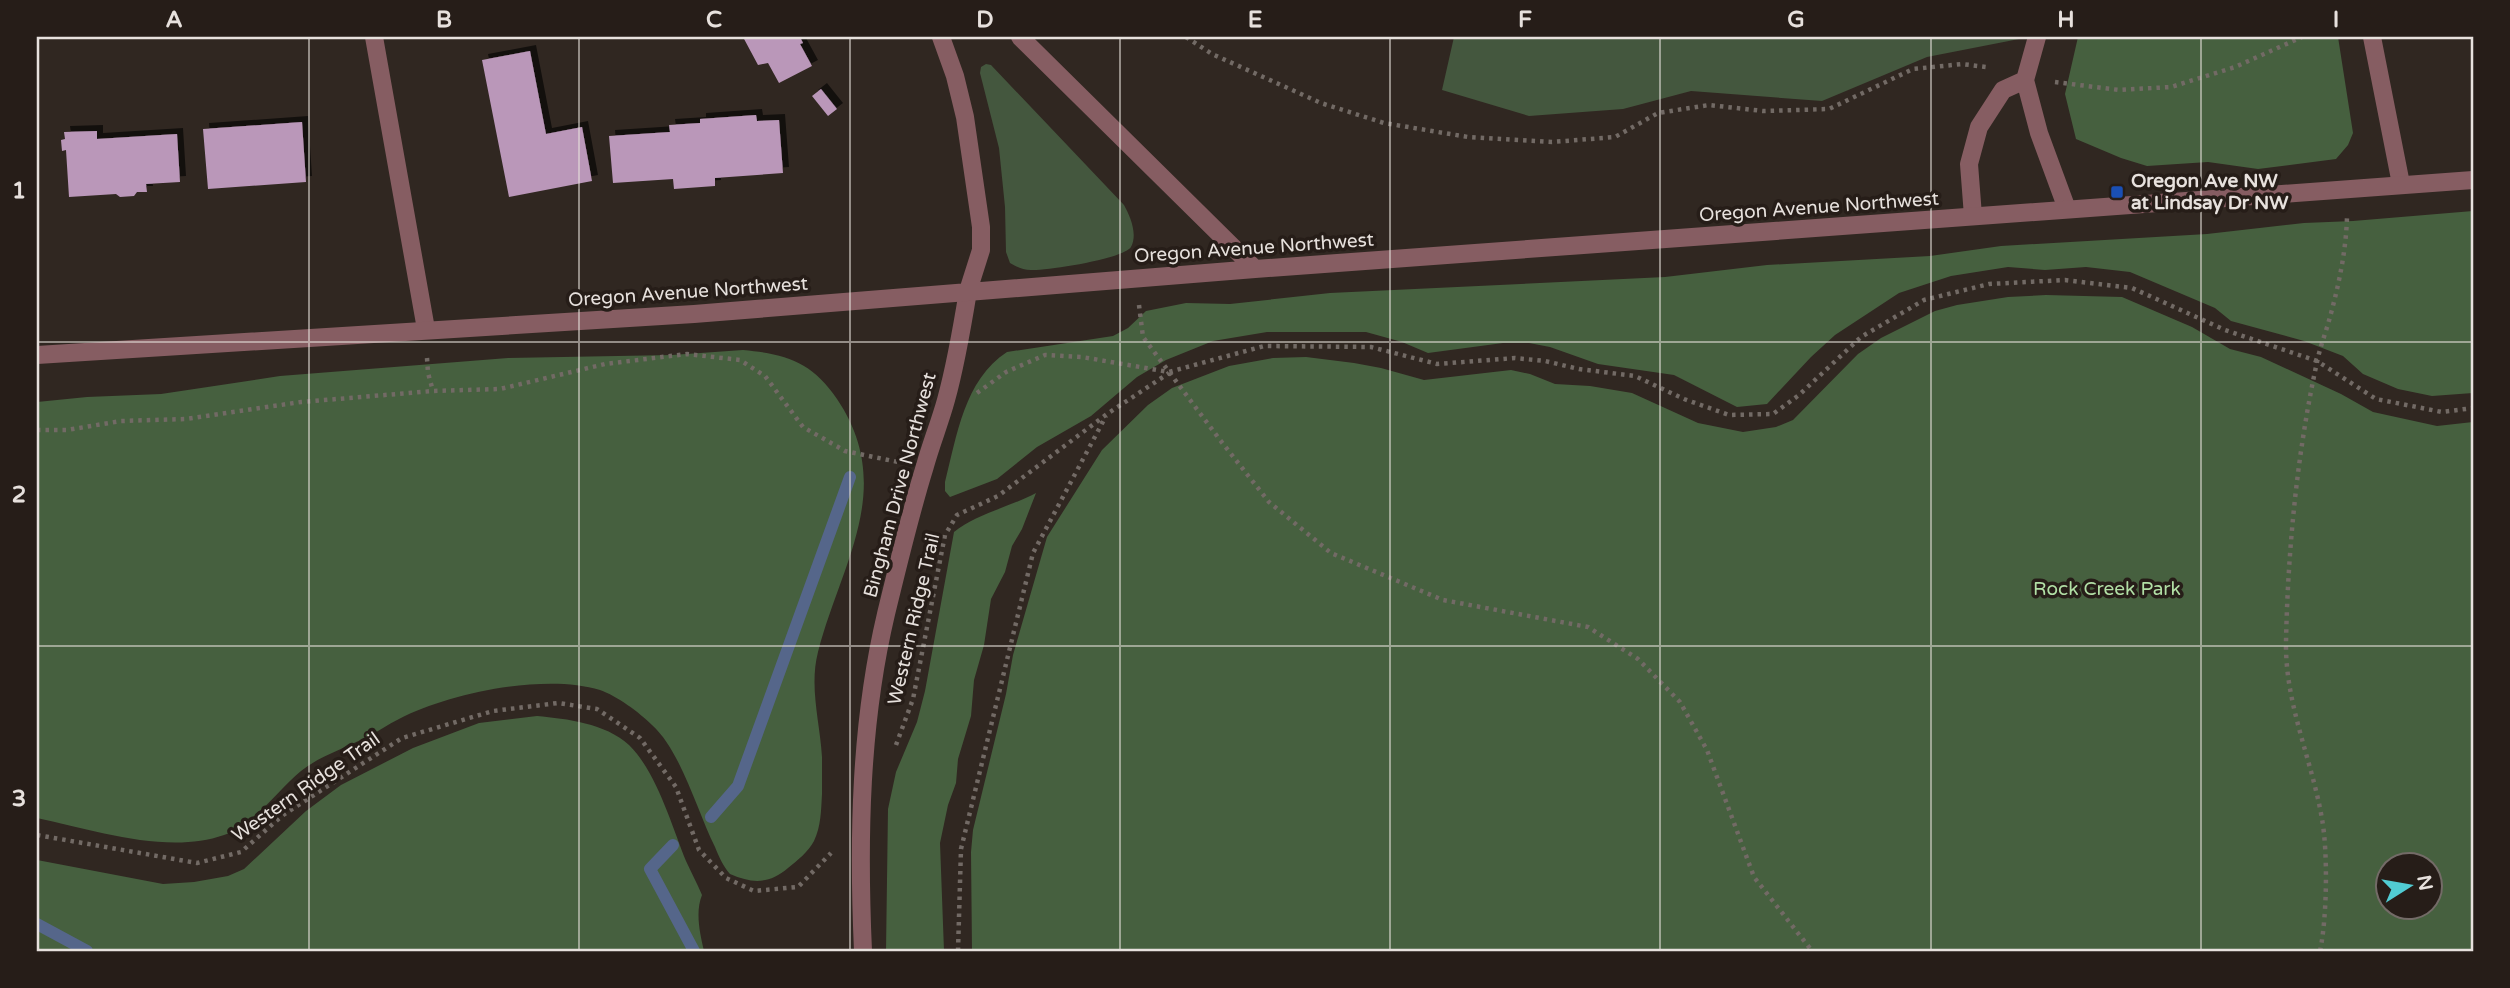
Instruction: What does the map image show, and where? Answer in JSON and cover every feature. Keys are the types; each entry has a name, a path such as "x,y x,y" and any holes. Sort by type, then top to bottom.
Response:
{"street":[{"path":"374,37 426,329"},
{"name":"Bingham Drive Northwest","path":"863,951 861,822 870,702 883,627 924,467 956,362 968,291 981,250 981,227 965,117 955,76 941,37"},
{"path":"1020,37 1255,269"},
{"path":"2037,37 2025,80 2039,134 2067,209"},
{"path":"2372,37 2401,184"},
{"path":"1973,216 1969,164 1979,127 2003,90 2025,80"},
{"name":"Oregon Avenue Northwest","path":"37,355 694,314 1255,269 2473,180"}],"path":[{"path":"1186,37 1212,54 1321,103 1384,123 1468,137 1552,142 1615,137 1658,113 1709,105 1763,111 1829,109 1913,69 1962,64 1997,68"},
{"path":"2055,82 2119,90 2171,87 2235,67 2302,37"},
{"path":"2320,951 2326,892 2323,819 2295,719 2286,647 2288,571 2293,504 2317,361 2330,317 2346,243 2347,213"},
{"path":"974,395 1006,372 1045,355 1082,356 1169,372 1264,345 1371,347 1437,364 1515,358 1545,361 1579,369 1634,376 1729,415 1773,414 1799,395 1861,337 1924,300 1989,284 2066,280 2132,288 2225,330 2317,361 2376,399 2442,412 2473,408"},
{"path":"1138,299 1143,337 1169,372 1269,502 1331,552 1443,600 1588,627 1638,659 1681,702 1707,750 1754,877 1812,951"},
{"path":"37,430 67,430 121,421 186,419 314,401 433,391 500,390 605,364 687,354 740,360 765,376 803,426 845,451 924,467"},
{"name":"Western Ridge Trail","path":"895,747 913,699 945,535 957,515 998,496 1107,414 1169,372"},
{"path":"958,951 961,849 1033,553 1107,414"},
{"name":"Western Ridge Trail","path":"37,835 197,863 230,855 241,852 283,814 402,738 493,711 558,703 597,709 640,738 676,788 699,850 726,878 754,891 798,887 861,822"}],"green space":[{"path":"1454,37 2020,37 1927,57 1822,101 1691,91 1623,109 1529,116 1442,90"},
{"path":"2078,37 2338,37 2353,133 2348,145 2336,159 2258,169 2208,162 2147,166 2121,158 2076,139 2065,94"},
{"path":"991,65 1124,205 1133,231 1131,247 1100,260 1052,269 1028,270 1010,263 1006,252 999,148 980,73 981,67"},
{"path":"2473,211 2473,393 2432,396 2398,389 2363,374 2343,356 2304,341 2231,321 2215,308 2130,272 2086,267 2045,270 2008,267 1951,276 1899,293 1835,335 1767,404 1737,407 1674,375 1598,364 1550,347 1529,343 1503,343 1428,353 1366,332 1267,332 1213,341 1166,360 1137,377 1091,416 1037,447 997,479 950,497 945,491 964,410 981,378 992,364 1007,352 1113,336 1128,328 1146,311 1186,303 1230,304 1330,293 1665,277 1767,265 1930,256 2001,246 2207,234 2304,223"},
{"name":"Rock Creek Park","path":"2046,295 2122,297 2192,327 2230,349 2261,357 2373,412 2437,426 2473,422 2473,951 972,951 973,830 1013,655 1047,537 1102,450 1148,405 1172,388 1229,366 1273,358 1306,357 1354,363 1424,380 1511,370 1555,384 1632,393 1698,423 1743,432 1776,427 1793,420 1858,354 1881,338 1935,311 2008,297"},
{"path":"743,350 772,354 797,362 818,376 837,399 854,432 863,464 859,526 828,619 816,665 815,691 822,757 819,824 809,849 781,873 761,881 746,880 730,874 720,858 680,766 662,736 641,715 620,700 600,690 578,685 498,688 444,701 420,710 316,761 301,771 246,823 224,835 202,841 155,842 37,818 37,402 161,394 280,376 508,358 672,355"},
{"path":"1036,493 1012,546 1005,572 991,599 984,645 974,680 971,716 958,759 956,783 940,843 944,951 886,951 888,809 896,772 917,722 925,691 954,532 972,520"},
{"path":"537,716 597,727 619,738 639,756 655,784 702,895 699,916 704,951 37,951 37,860 163,884 228,876 244,869 306,811 341,785 413,748 479,723"}],"building":[{"path":"743,37 800,37 803,43 800,44 812,66 779,83 768,63 758,65"},
{"path":"530,51 546,134 582,127 592,181 509,197 482,60"},
{"path":"821,89 837,109 828,116 812,96"},
{"path":"756,115 757,121 779,120 783,173 715,178 715,186 674,189 673,179 613,183 609,136 670,132 669,125 700,123 700,119"},
{"path":"302,122 306,182 208,189 203,129"},
{"path":"97,131 97,139 177,134 180,182 146,184 147,192 137,192 134,196 120,197 116,194 69,197 66,150 62,151 61,140 65,139 64,132"}],"waterway":[{"path":"711,817 738,786 850,477"},
{"path":"673,845 650,869 694,951"},
{"path":"37,924 87,951"}],"place":[{"name":"Oregon Ave NW at Lindsay Dr NW","path":"2117,192"}]}
